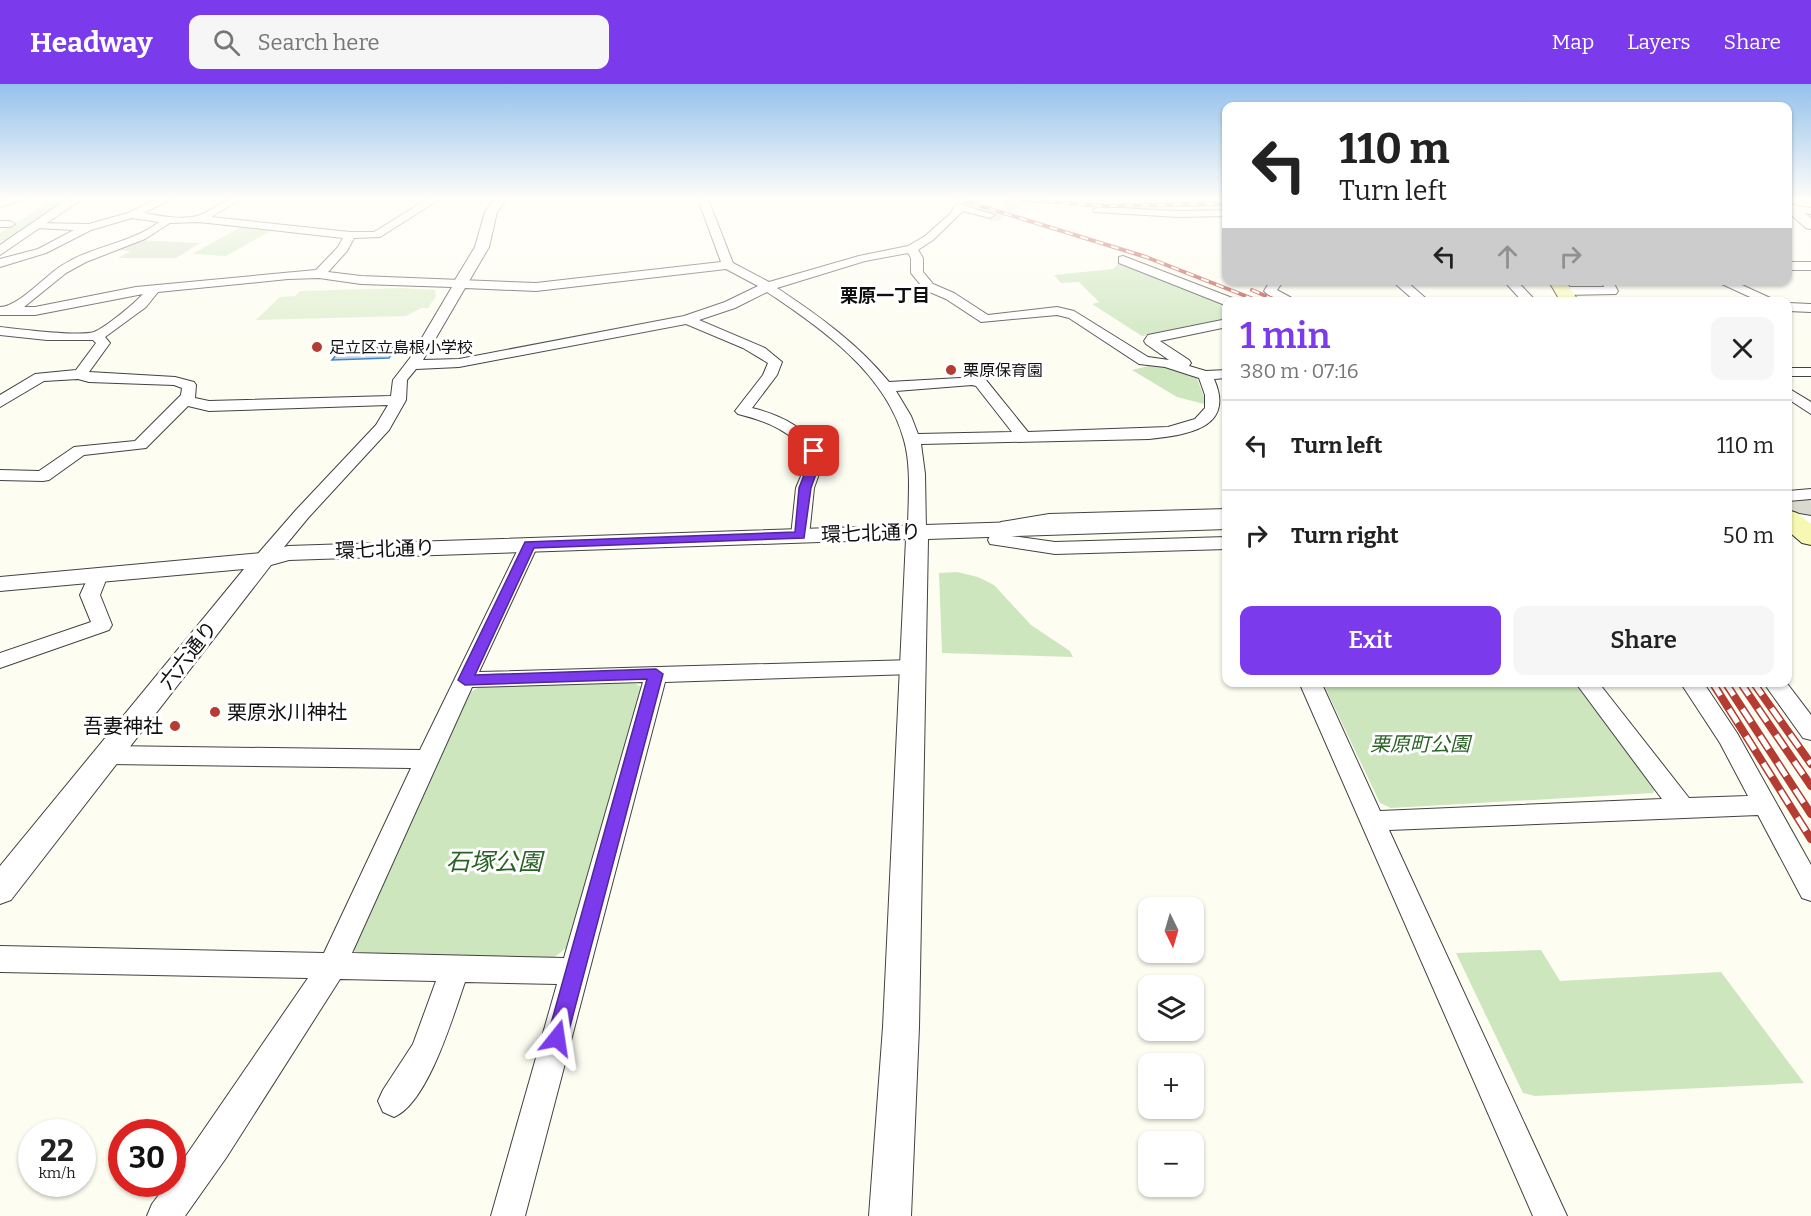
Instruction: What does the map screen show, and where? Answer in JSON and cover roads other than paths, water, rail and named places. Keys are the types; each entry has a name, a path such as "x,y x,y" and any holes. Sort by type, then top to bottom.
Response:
{"main road":[{"path":"1792,521 1811,537"}],"street":[{"path":"0,263 39,252"},
{"path":"2,312 61,269 103,252"},
{"path":"319,274 340,252"},
{"path":"263,560 302,514 383,427 398,400 400,380 479,252"},
{"path":"723,252 728,265"},
{"path":"412,364 459,363 687,320 730,305 766,287 863,258 897,252"},
{"path":"914,252 917,258 917,273 929,287 950,296 986,319 1057,311 1068,313 1144,361 1166,363 1201,373 1222,374"},
{"path":"1123,260 1222,299"},
{"path":"2,312 35,311 154,289 319,274 361,280 536,287 728,265 800,309 850,349 897,402 912,439 917,537 901,1027 890,1216"},
{"path":"1792,266 1811,266"},
{"path":"1274,285 1270,291 1283,297"},
{"path":"1402,285 1418,297"},
{"path":"1514,285 1526,297"},
{"path":"1563,291 1612,291 1609,285"},
{"path":"1731,285 1761,297"},
{"path":"0,332 47,336 97,336 141,304 154,289"},
{"path":"1792,307 1811,308"},
{"path":"687,320 773,358 775,362 769,377 747,400 743,411 785,426 800,434 817,457 805,488 800,536"},
{"path":"912,439 1149,434 1188,428 1205,419 1213,406 1213,398 1201,373 1151,340 1222,324"},
{"path":"80,374 103,343 97,336"},
{"path":"1792,372 1811,372"},
{"path":"0,402 40,377 80,374 89,378 174,381 189,385 189,396 186,401 140,445 80,450 43,476 0,475"},
{"path":"885,387 973,380 981,383 1024,437"},
{"path":"1792,395 1811,409"},
{"path":"186,401 209,405 398,400"},
{"path":"1792,496 1811,494"},
{"path":"996,534 1049,519 1222,514"},
{"path":"1792,519 1811,521"},
{"name":"環七北通り","path":"527,550 996,534 1222,522"},
{"name":"環七北通り","path":"996,534 1222,533"},
{"path":"996,534 1055,548 1222,543"},
{"name":"環七北通り","path":"0,584 263,560 279,565 800,536 917,537"},
{"path":"164,1216 214,1146 332,966 427,759 527,550"},
{"name":"六六通り","path":"0,890 263,560"},
{"path":"0,661 102,625 90,595 98,575"},
{"path":"465,680 913,667"},
{"path":"508,1216 656,674"},
{"path":"1312,687 1550,1216"},
{"path":"1590,687 1682,808"},
{"path":"1694,687 1729,739 1811,890"},
{"path":"1778,687 1811,732"},
{"path":"109,755 427,759"},
{"path":"1373,821 1763,805"},
{"path":"0,959 575,971"},
{"path":"394,1101 425,1052 455,968"}],"water":[{"path":"398,347 389,358 332,360 341,349"}],"tunnel":[{"path":"1792,506 1811,505"}],"railway":[{"path":"1129,252 1248,297"},
{"path":"1252,290 1268,297"},
{"path":"1715,687 1811,839"},
{"path":"1728,687 1811,814"},
{"path":"1743,687 1811,786"},
{"path":"1757,687 1811,764"}],"place":[{"name":"足立区立島根小学校","path":"317,347"},
{"name":"栗原保育園","path":"951,370"},
{"name":"栗原氷川神社","path":"215,712"},
{"name":"吾妻神社","path":"175,726"}],"district":[{"name":"栗原一丁目","path":"885,296"}],"park label":[{"name":"栗原町公園","path":"1420,744"},
{"name":"石塚公園","path":"494,862"}]}
